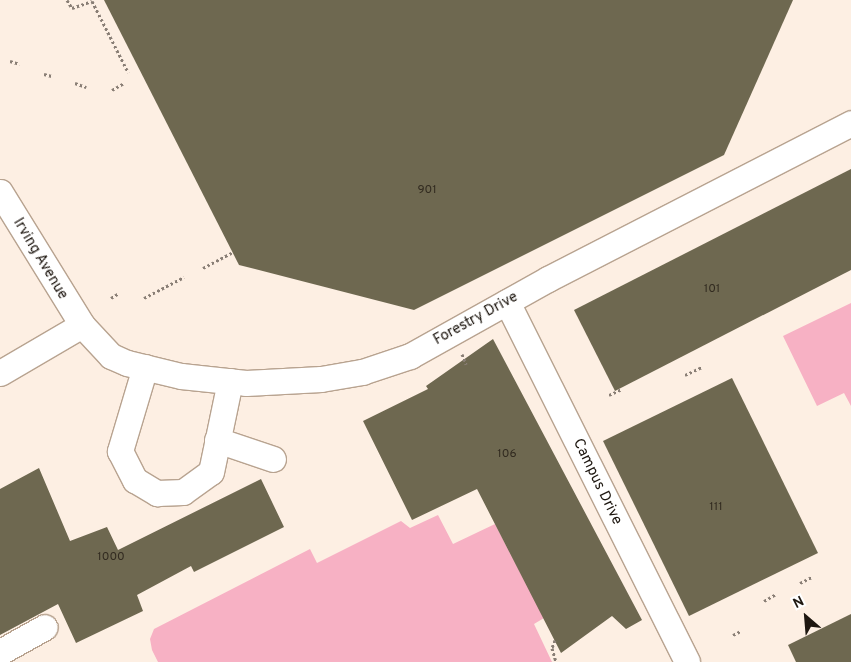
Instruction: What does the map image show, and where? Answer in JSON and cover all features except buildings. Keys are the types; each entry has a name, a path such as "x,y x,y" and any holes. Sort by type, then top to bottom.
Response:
{"street":[{"name":"Forestry Drive","path":"82,325 111,356 145,368 181,376 230,381 321,379 362,372 410,356 507,302 851,123"},
{"name":"Irving Avenue","path":"0,192 82,325"},
{"name":"Campus Drive","path":"507,302 687,662"},
{"path":"0,374 82,325"},
{"path":"145,368 120,451 135,480 157,493 183,492 211,472 230,381"},
{"path":"217,440 273,460"},
{"path":"0,652 45,627"}],"path":[{"path":"67,0 72,8 92,1 128,72"},
{"path":"10,60 20,64"},
{"path":"44,74 52,76"},
{"path":"75,83 86,87"},
{"path":"112,90 124,83"},
{"path":"203,268 232,252"},
{"path":"144,298 184,277"},
{"path":"111,298 119,294"},
{"path":"685,375 702,367"},
{"path":"609,396 622,389"},
{"path":"800,583 812,577"},
{"path":"764,601 776,594"},
{"path":"733,636 741,631"},
{"path":"554,640 552,648 556,662"}],"shaded area":[{"path":"851,303 851,406 844,393 817,406 783,336"},
{"path":"438,515 453,544 495,524 544,618 534,624 552,662 158,662 152,650 150,639 154,629 310,549 317,563 401,521 410,528"}]}
